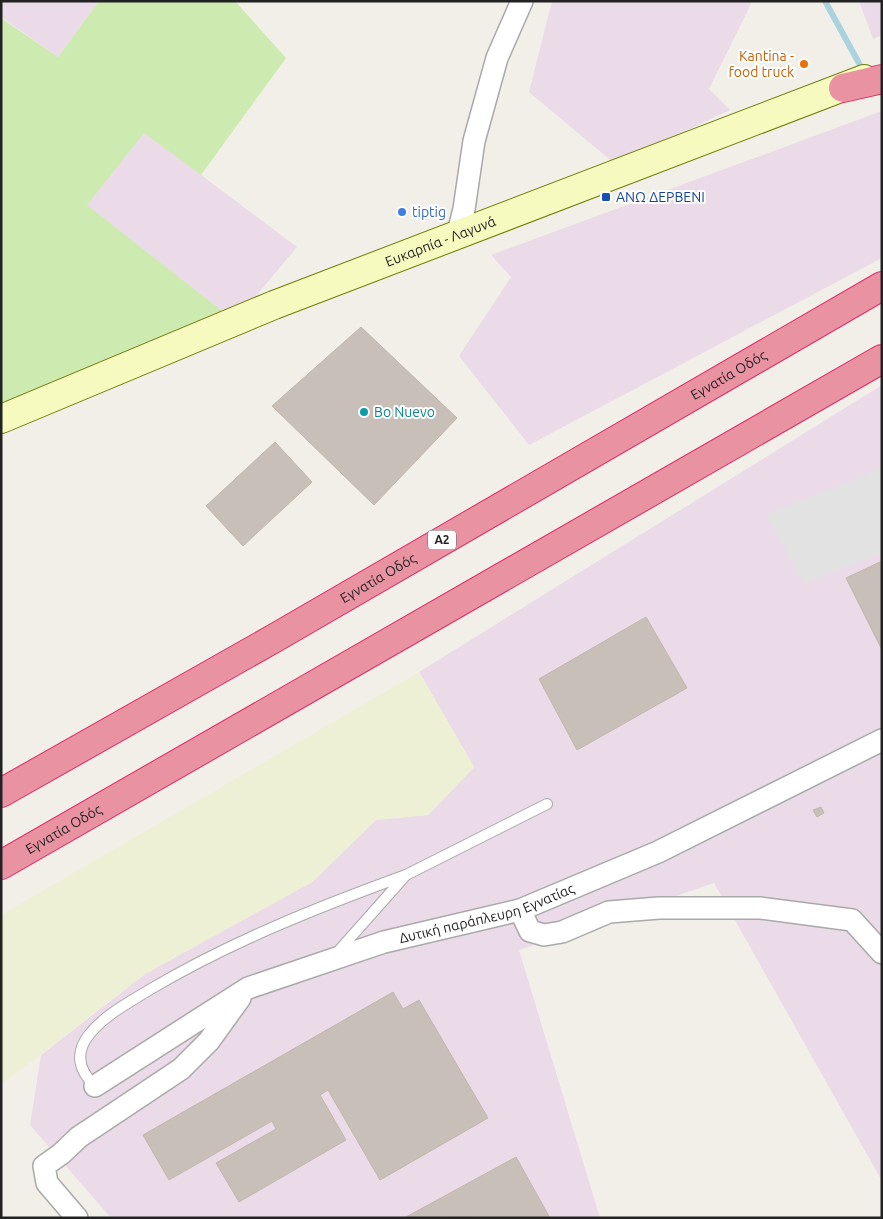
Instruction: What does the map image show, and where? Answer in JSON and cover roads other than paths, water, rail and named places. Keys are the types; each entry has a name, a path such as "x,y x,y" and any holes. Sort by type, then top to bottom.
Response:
{"highway":[{"path":"843,88 882,79"},
{"name":"Εγνατία Οδός","path":"1,793 273,639 882,286"},
{"name":"Εγνατία Οδός","path":"1,865 882,359"}],"street":[{"path":"456,237 464,209 474,142 497,58 522,1"},
{"name":"Ευκαρπία - Λαγυνά","path":"1,419 274,305 456,237 882,72"},
{"name":"Δυτική παράπλευρη Εγνατίας","path":"95,1086 248,988 384,942 520,910 658,852 882,740"},
{"path":"520,910 530,931 544,935 562,932 609,912 659,908 760,908 852,920 882,953"},
{"path":"77,1218 48,1183 44,1166 62,1154 79,1137 181,1068 209,1042 248,988"}],"lane":[{"path":"95,1086 82,1074 80,1055 88,1036 118,1009 168,979 286,920 406,875 547,804"},
{"path":"331,959 406,875"}],"waterway":[{"path":"825,1 860,65"}],"place":[{"name":"Kantina - food truck","path":"804,64"},
{"name":"ΑΝΩ ΔΕΡΒΕΝΙ","path":"606,197"},
{"name":"tiptig","path":"402,212"},
{"name":"Bo Nuevo","path":"364,412"}]}
